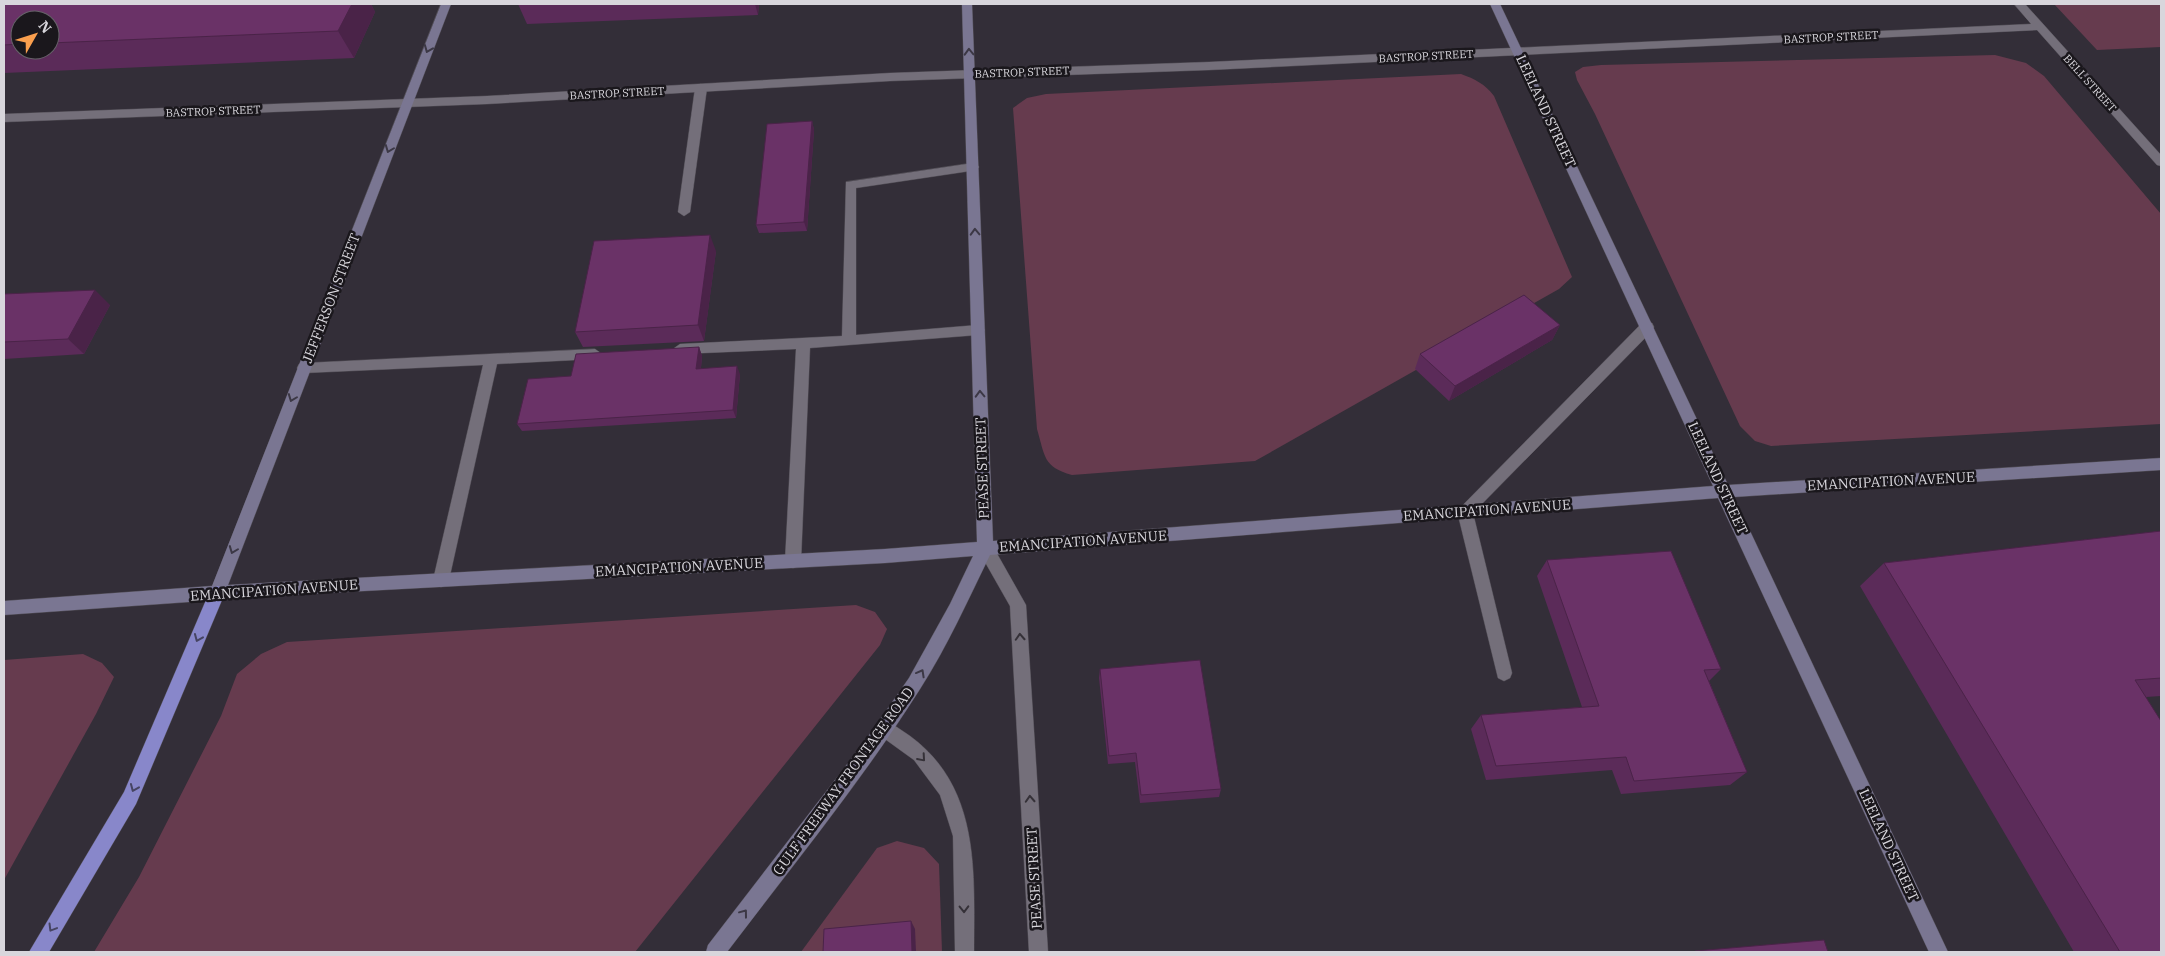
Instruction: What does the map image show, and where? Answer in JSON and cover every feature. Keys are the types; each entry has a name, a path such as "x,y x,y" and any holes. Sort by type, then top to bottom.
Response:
{"highway":[{"path":"38,952 130,798 217,593"}],"main road":[{"name":"JEFFERSON STREET","path":"217,593 446,4"},
{"name":"PEASE STREET","path":"968,4 985,548"},
{"name":"LEELAND STREET","path":"1495,4 1939,952"},
{"name":"EMANCIPATION AVENUE","path":"4,608 217,593 885,556 1724,492 2161,464"},
{"name":"GULF FREEWAY FRONTAGE ROAD","path":"715,952 884,728 915,683 956,609 985,548"}],"street":[{"name":"BELL STREET","path":"2019,4 2161,162"},
{"name":"BASTROP STREET","path":"4,118 407,103 970,74 1518,52 2040,27"},
{"path":"684,212 701,88"},
{"path":"849,341 850,184 973,166"},
{"path":"1504,672 1465,511 1647,326"},
{"path":"666,350 849,341 978,330"},
{"path":"793,560 803,343"},
{"path":"304,368 608,353"},
{"path":"441,580 491,359"},
{"name":"PEASE STREET","path":"985,548 1018,605 1039,952"},
{"path":"884,728 920,754 948,791 962,836 965,952"}],"shaded area":[{"path":"2054,4 2161,4 2161,47 2097,50"},
{"path":"1995,55 2026,63 2044,76 2161,214 2161,424 1771,446 1755,441 1740,426 1595,114 1577,80 1575,72 1583,67 1601,65"},
{"path":"1461,74 1479,82 1494,96 1572,277 1559,289 1255,461 1072,475 1062,472 1050,464 1044,453 1037,429 1013,108 1027,98 1046,94"},
{"path":"856,605 875,612 887,629 880,645 635,952 94,952 139,877 221,716 237,674 261,654 287,642"},
{"path":"83,654 102,663 114,677 96,714 4,880 4,660"},
{"path":"897,841 924,848 939,864 942,952 801,952 877,848"}],"building":[{"path":"4,4 352,4 338,31 60,43 60,10 10,10 10,45 4,45"},
{"path":"812,121 804,222 756,225 767,124"},
{"path":"710,235 698,325 575,332 594,241"},
{"path":"95,290 68,339 4,342 4,294"},
{"path":"1524,295 1560,325 1455,386 1420,354"},
{"path":"699,347 696,369 737,366 733,410 517,424 528,379 571,376 576,354"},
{"path":"2161,531 2161,678 2135,680 2161,721 2161,952 2120,952 1884,563"},
{"path":"1671,551 1721,669 1704,670 1747,772 1634,781 1626,757 1496,766 1481,715 1599,706 1547,560"},
{"path":"1200,660 1221,789 1141,795 1136,753 1109,756 1100,669"},
{"path":"911,921 912,952 823,952 824,929"},
{"path":"1824,940 1828,952 1695,951"}]}
